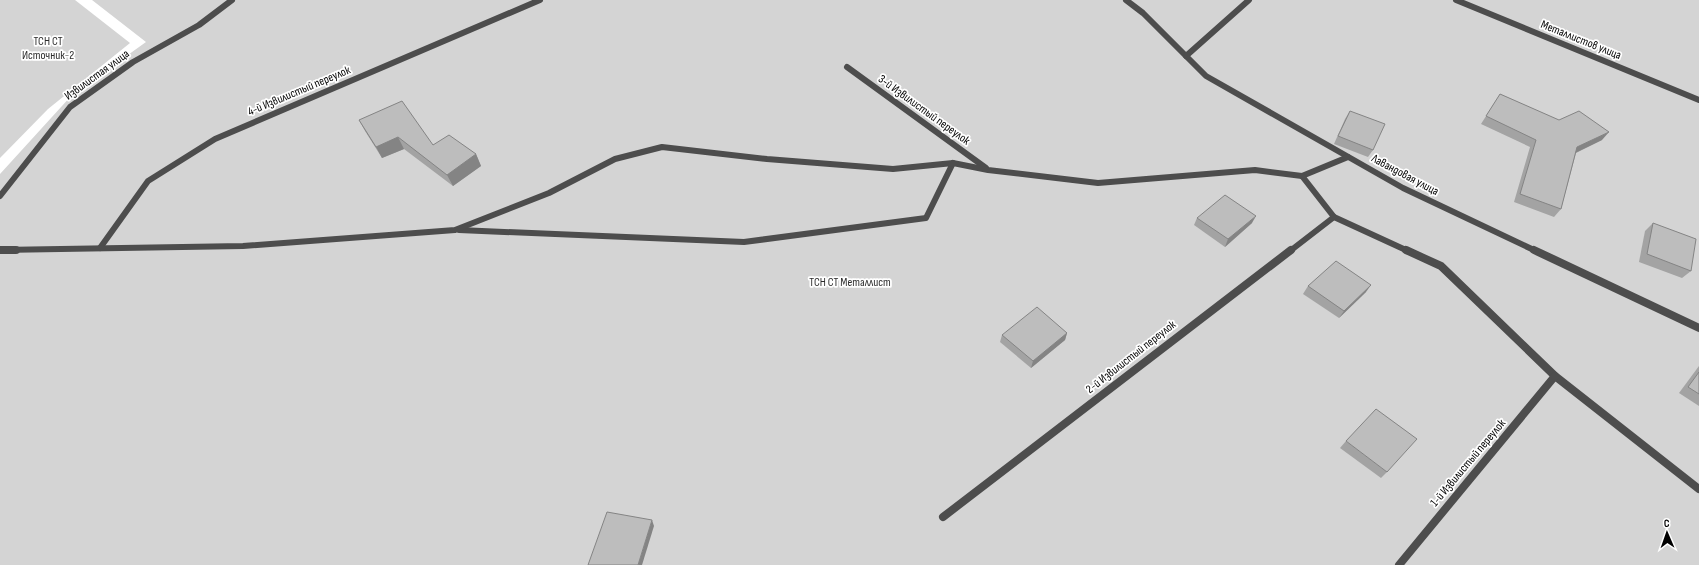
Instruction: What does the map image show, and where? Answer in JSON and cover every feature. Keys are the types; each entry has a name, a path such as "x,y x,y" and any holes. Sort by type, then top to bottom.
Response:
{"street":[{"name":"Извилистая улица","path":"0,196 70,107 133,62 199,25 232,0"},
{"name":"4-й Извилистый переулок","path":"100,248 148,181 215,139 540,0"},
{"name":"Лавандовая улица","path":"1126,0 1143,13 1206,76 1403,188 1699,328"},
{"path":"1186,56 1249,0"},
{"name":"Металлистов улица","path":"1456,0 1699,100"},
{"name":"3-й Извилистый переулок","path":"847,67 988,170"},
{"path":"455,230 549,193 615,158 662,147 767,159 893,169 953,163 988,170 1098,183 1255,170 1302,176 1348,157"},
{"path":"0,250 242,246 455,230 744,242 926,218 953,163"},
{"path":"1302,176 1334,217 1441,266 1555,376 1699,489"},
{"name":"2-й Извилистый переулок","path":"943,517 1334,217"},
{"name":"1-й Извилистый переулок","path":"1399,565 1555,376"}],"green space":[{"name":"ТСН СТ Источник-2","path":"0,0 75,0 130,43 48,109 0,158"},
{"name":"ТСН СТ Металлист","path":"92,0 1699,0 1699,565 0,565 0,174 72,95 146,42"}],"building":[{"path":"1500,94 1559,120 1579,111 1609,132 1577,147 1561,209 1520,194 1536,140 1486,116"},
{"path":"402,101 433,145 449,135 476,154 447,175 398,137 376,147 359,120"},
{"path":"1350,111 1385,124 1373,150 1338,136"},
{"path":"1225,195 1256,216 1228,239 1197,218"},
{"path":"1653,223 1696,239 1691,271 1647,254"},
{"path":"1336,261 1371,285 1344,311 1308,286"},
{"path":"1037,307 1067,333 1033,361 1002,335"},
{"path":"1699,372 1699,394 1688,387"},
{"path":"1376,409 1417,439 1387,472 1346,441"},
{"path":"607,512 652,520 638,565 588,565"}]}
